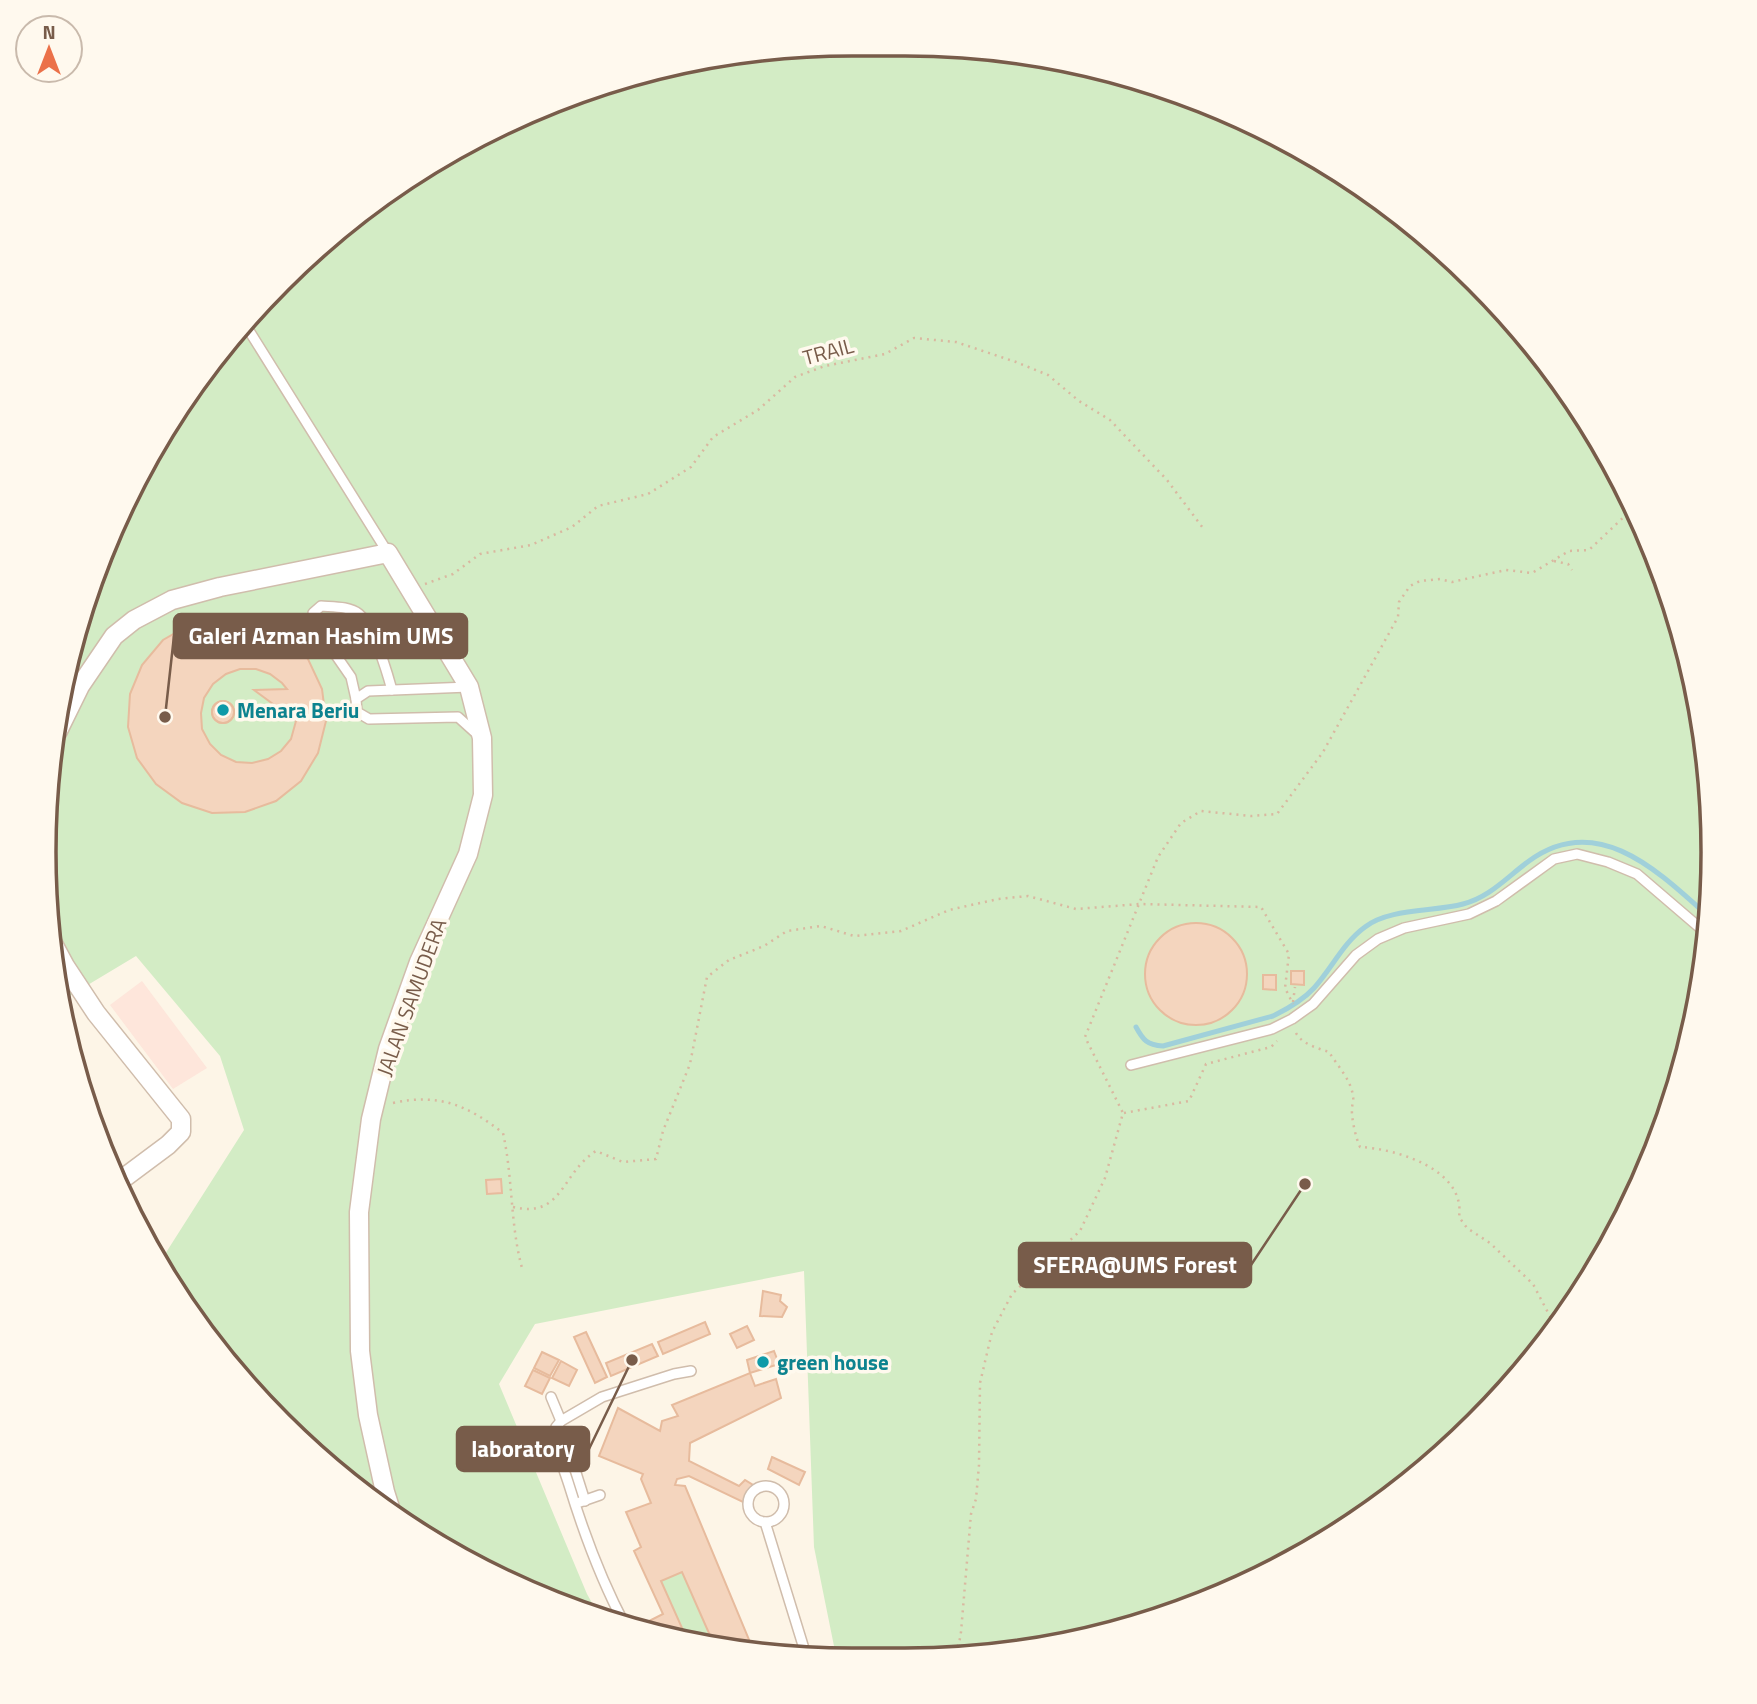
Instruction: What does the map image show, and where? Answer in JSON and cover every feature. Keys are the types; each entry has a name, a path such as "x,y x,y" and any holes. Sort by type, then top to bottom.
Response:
{"street":[{"name":"JALAN SAMUDERA","path":"387,1498 368,1415 360,1351 359,1212 371,1119 388,1049 419,962 468,853 483,795 482,738 469,687 388,552"},
{"path":"69,708 80,686 114,636 134,620 172,600 220,587 388,552"},
{"path":"64,965 96,1013 181,1119 181,1132 126,1177"}],"lane":[{"path":"250,332 388,552"},
{"path":"392,690 380,649 360,614 345,608 321,606 313,613 315,625 351,677 357,712 369,719 458,717 482,738"},
{"path":"356,699 368,691 469,687"},
{"path":"1131,1065 1272,1029 1313,1004 1356,955 1378,939 1404,928 1469,914 1496,901 1554,859 1577,854 1608,862 1637,874 1697,925"},
{"path":"618,1613 592,1556 570,1457 555,1433 556,1427 561,1421 602,1396 691,1371"},
{"path":"551,1397 561,1421"},
{"path":"766,1486 772,1487 781,1495 783,1507 777,1518 765,1522 754,1518 747,1507 754,1490 766,1486"},
{"path":"580,1502 600,1495"},
{"path":"765,1522 803,1646"}],"path":[{"name":"TRAIL","path":"411,589 453,573 480,554 531,544 572,527 598,506 648,494 691,467 713,437 758,410 795,377 825,366 885,354 914,338 956,342 1048,375 1079,401 1110,420 1167,480 1203,528"},
{"path":"958,1646 971,1514 976,1499 979,1465 980,1383 992,1332 1012,1294 1080,1231 1105,1178 1123,1113 1085,1037 1158,857 1181,823 1201,811 1251,816 1277,814 1323,752 1398,617 1399,602 1410,586 1420,581 1440,579 1452,582 1506,570 1532,573 1569,551 1589,550 1626,515"},
{"path":"1554,561 1567,564 1573,570"},
{"path":"513,1207 529,1211 547,1206 582,1160 596,1151 623,1162 656,1159 667,1119 690,1064 707,977 729,960 764,946 787,932 821,926 854,936 901,931 949,910 998,899 1028,896 1076,909 1140,904 1261,907 1289,954 1285,988 1293,1004 1295,987"},
{"path":"1288,1035 1296,1033 1298,1038 1315,1048 1329,1052 1353,1097 1351,1112 1360,1147 1381,1148 1430,1165 1457,1193 1461,1203 1459,1217 1467,1228 1490,1243 1533,1284 1551,1318"},
{"path":"1123,1113 1189,1101 1206,1064 1270,1047 1281,1038"},
{"path":"371,1119 387,1104 410,1099 439,1100 465,1107 503,1133 509,1159 516,1244 522,1268"}],"shaded area":[{"path":"142,981 207,1068 173,1089 110,1005"}],"green space":[{"path":"852,56 957,58 1060,71 1111,83 1161,98 1257,138 1347,190 1390,220 1468,289 1503,327 1537,367 1594,454 1619,500 1659,596 1686,697 1694,748 1701,852 1699,904 1686,1007 1674,1058 1659,1108 1619,1204 1567,1294 1537,1337 1468,1415 1430,1450 1390,1484 1303,1541 1257,1566 1161,1606 1060,1633 1009,1641 905,1648 834,1647 814,1547 804,1271 535,1324 499,1384 593,1605 500,1566 410,1514 367,1484 289,1415 254,1377 220,1337 165,1254 244,1130 220,1056 136,956 69,996 58,904 56,852 63,748 71,697 98,596 138,500 190,410 220,367 289,289 367,220 410,190 500,138 596,98 697,71 748,63"},
{"path":"682,1572 710,1635 683,1630 661,1581"}],"building":[{"path":"223,617 255,622 285,636 308,659 322,689 326,721 318,753 301,781 276,801 245,812 212,813 182,803 156,784 137,758 128,727 130,694 142,665 163,640 191,624","holes":["240,669 256,669 270,674 287,689 254,690 296,721 291,739 281,751 268,759 252,763 236,762 221,755 210,744 202,729 204,698 213,684 226,674"]},
{"name":"Menara Beriu","path":"223,701 231,704 234,712 231,720 223,723 215,720 212,712 215,704"},
{"name":"Menara Beriu","path":"223,701 231,704 234,712 231,720 223,723 215,720 212,712 215,704"},
{"path":"1196,923 1215,927 1232,938 1243,955 1247,974 1243,993 1232,1010 1215,1021 1196,1025 1177,1021 1160,1010 1149,993 1145,974 1149,955 1160,938 1177,927"},
{"path":"1291,971 1304,971 1304,985 1291,984"},
{"path":"1263,975 1276,975 1276,990 1263,989"},
{"path":"501,1179 502,1193 487,1194 486,1180"},
{"path":"763,1291 781,1295 780,1301 787,1307 782,1317 760,1316"},
{"path":"705,1322 710,1334 663,1354 658,1342"},
{"path":"747,1326 754,1340 737,1348 730,1334"},
{"path":"586,1332 607,1377 595,1383 574,1337"},
{"path":"652,1344 658,1356 611,1376 606,1363"},
{"name":"green house","path":"774,1351 779,1364 750,1373 747,1360"},
{"path":"542,1352 559,1360 550,1376 534,1368"},
{"path":"561,1361 577,1370 569,1386 552,1378"},
{"path":"533,1370 550,1378 542,1394 525,1386"},
{"path":"750,1373 755,1386 776,1379 781,1398 690,1443 689,1461 739,1486 745,1480 753,1485 745,1503 689,1476 677,1479 675,1485 685,1486 750,1641 710,1635 682,1572 661,1581 683,1630 648,1621 663,1614 634,1551 641,1547 626,1512 651,1503 641,1479 643,1474 599,1456 618,1408 660,1431 662,1421 678,1416 672,1405"},
{"path":"772,1457 805,1472 799,1485 768,1469"}],"waterway":[{"path":"1275,1015 1310,992 1350,940 1365,927 1399,913 1451,907 1473,901 1490,892 1529,861 1554,847 1579,842 1602,845 1625,853 1668,881 1699,908"},
{"path":"1136,1027 1146,1041 1163,1046 1273,1016"}],"place":[{"name":"Menara Beriu","path":"223,710"},
{"name":"Galeri Azman Hashim UMS","path":"165,717"},
{"name":"SFERA@UMS Forest","path":"1305,1184"},
{"name":"laboratory","path":"632,1360"},
{"name":"green house","path":"763,1362"}]}
